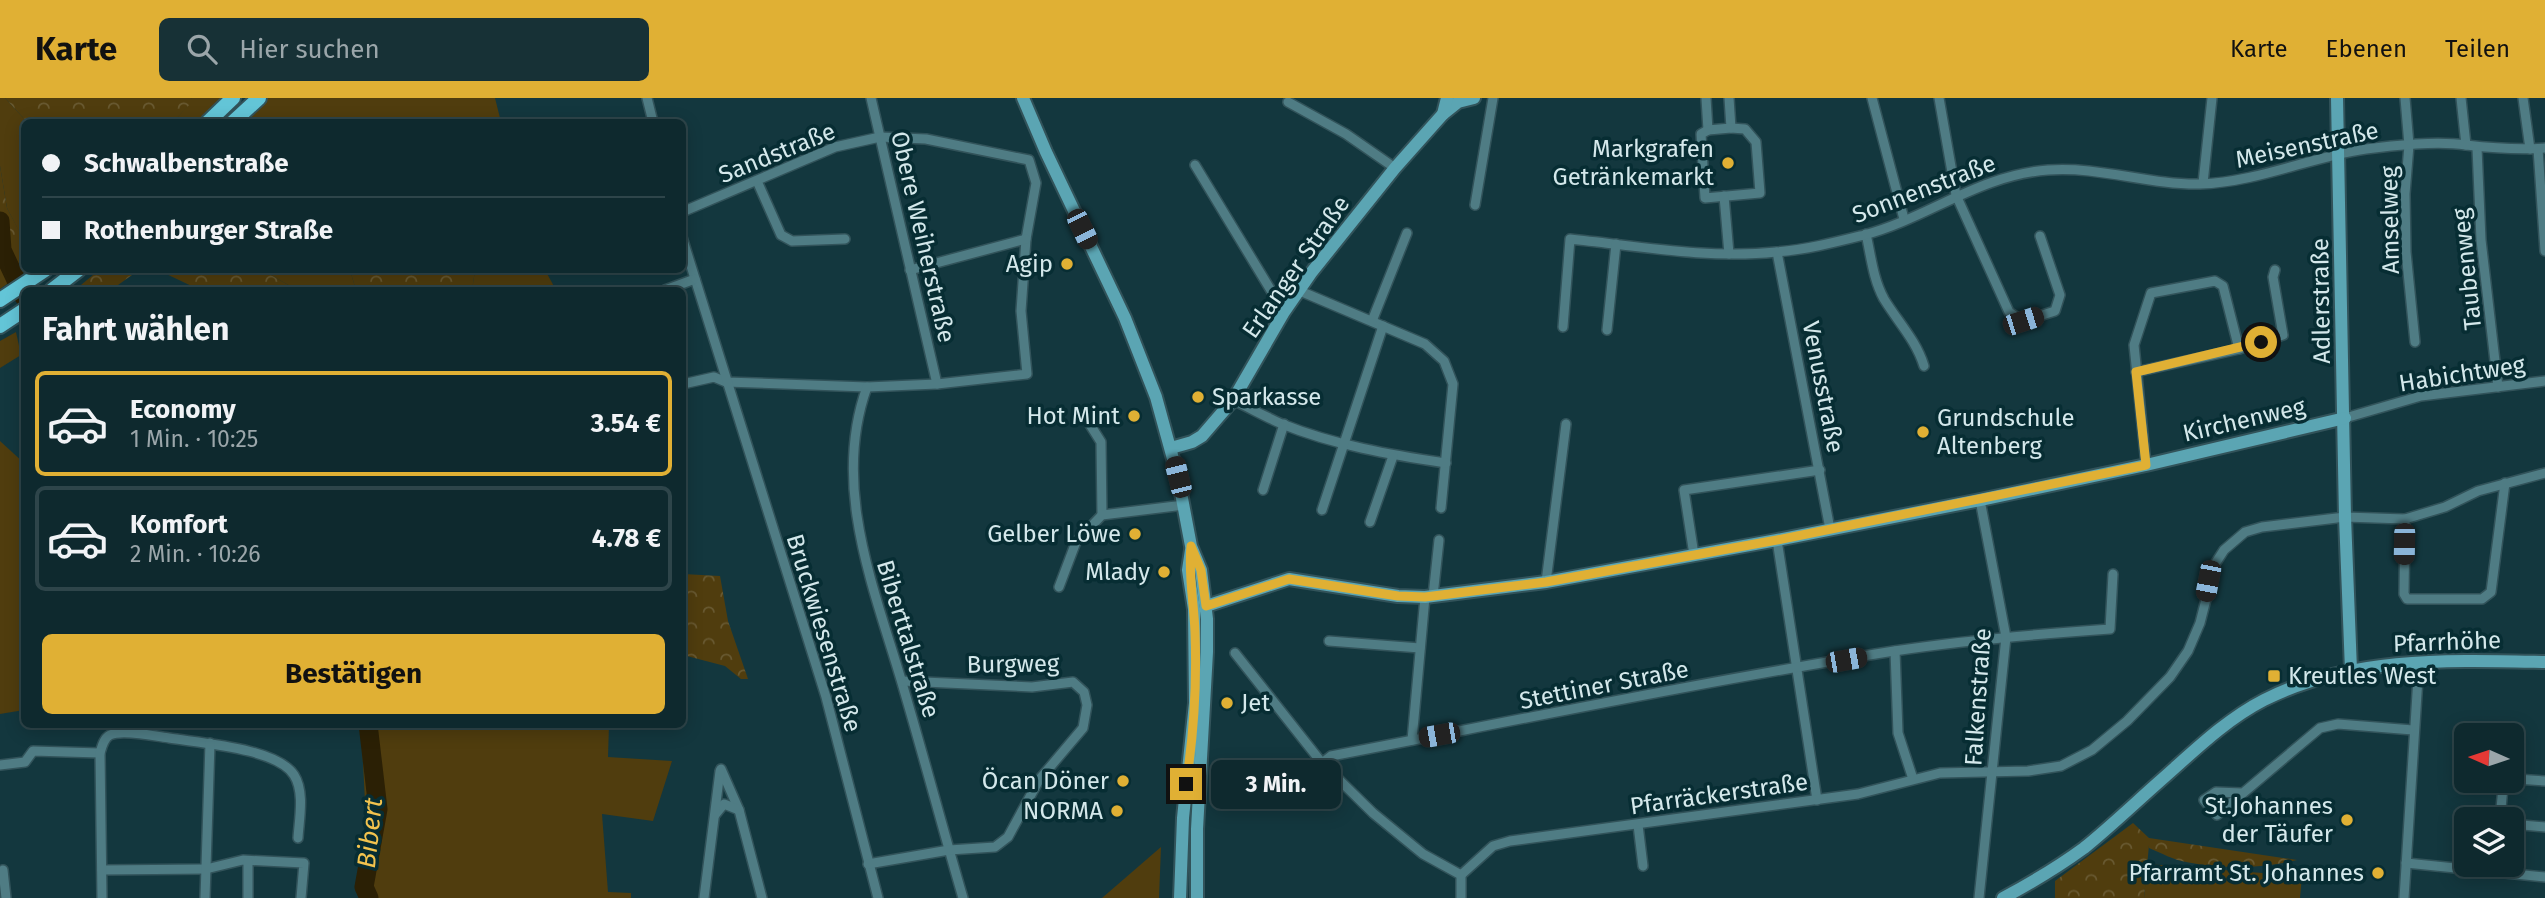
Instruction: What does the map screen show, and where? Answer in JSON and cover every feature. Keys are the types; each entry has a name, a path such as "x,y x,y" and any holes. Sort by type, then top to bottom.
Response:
{"main road":[{"path":"211,119 233,98"},
{"path":"236,119 259,98"},
{"path":"0,300 40,273"},
{"path":"56,287 73,273"},
{"path":"0,326 21,312"}],"street":[{"path":"646,98 652,119"},
{"name":"Obere Weiherstraße","path":"871,98 937,384"},
{"path":"1023,98 1125,318 1156,397 1171,448 1191,546 1201,570 1206,606 1207,652 1197,829 1197,898"},
{"name":"Erlanger Straße","path":"1171,448 1202,436 1233,400 1284,312 1395,168 1443,114 1447,98"},
{"path":"1443,114 1458,102 1474,98"},
{"path":"1475,205 1493,98"},
{"path":"1706,98 1708,130"},
{"path":"1729,98 1731,128"},
{"path":"1871,98 1904,219"},
{"path":"1939,98 1956,195 2009,312 2023,321 2055,311 2060,295 2040,236"},
{"path":"2203,184 2212,98"},
{"name":"Adlerstraße","path":"2337,98 2351,670"},
{"name":"Amselweg","path":"2405,98 2409,145 2405,194 2406,252 2415,342"},
{"path":"2461,98 2466,145"},
{"path":"2523,98 2537,149 2545,251"},
{"path":"1288,103 1346,134 1395,168"},
{"path":"1731,128 1745,129 1756,142 1760,193 1705,198 1701,134 1708,130 1731,128"},
{"name":"Sandstraße","path":"686,210 835,147 880,137 926,139 1029,160 1036,183 1026,239"},
{"name":"Meisenstraße","path":"2203,184 2245,179 2364,149 2409,145 2537,149"},
{"name":"Taubenweg","path":"2477,148 2481,240 2498,387"},
{"path":"1195,166 1284,312"},
{"name":"Sonnenstraße","path":"1563,327 1570,239 1729,254 1777,252 1866,234 2004,177 2047,170 2085,169 2175,184 2203,184"},
{"path":"757,181 781,235 792,241 845,239"},
{"path":"1724,196 1729,254"},
{"path":"1372,321 1407,233"},
{"path":"1866,234 1876,282 1884,299 1919,350 1924,366"},
{"path":"686,383 713,377 726,382 867,387 937,384 1027,374 1021,312 1026,239 910,270"},
{"path":"1607,330 1616,244"},
{"name":"Bruckwiesenstraße","path":"686,250 826,697 878,898"},
{"name":"Venusstraße","path":"1777,252 1830,529"},
{"path":"2136,372 2239,349 2283,335 2273,277 2275,270"},
{"path":"673,287 695,279"},
{"path":"2146,465 2134,345 2151,293 2215,281 2223,286 2239,349"},
{"path":"1300,291 1425,344 1444,360 1453,384 1441,508"},
{"path":"1322,510 1383,326"},
{"name":"Habichtweg","path":"2344,418 2421,396 2545,381"},
{"name":"Biberttalstraße","path":"867,387 860,408 854,464 857,519 864,560 902,681 963,898"},
{"path":"1233,400 1284,424 1343,443 1393,456 1446,463"},
{"name":"Kirchenweg","path":"1206,606 1289,579 1398,596 1429,596 1546,582 1980,500 2146,465 2344,418"},
{"path":"1089,423 1101,442 1102,515"},
{"path":"1263,490 1284,424"},
{"path":"1546,582 1566,424"},
{"path":"1370,522 1393,456"},
{"path":"1694,555 1684,490 1820,470"},
{"name":"Pfarräckerstraße","path":"1461,875 1493,846 1510,841 1858,794 1940,773 2028,771 2065,764 2092,750 2170,677 2188,652 2200,623 2208,581 2215,564 2224,550 2245,532 2262,527 2346,517 2405,519 2425,514 2478,491 2545,473"},
{"path":"2405,519 2404,594 2407,599 2482,599 2491,592 2505,484"},
{"name":"Falkenstraße","path":"1979,898 2006,637 1980,500"},
{"path":"1059,587 1076,542 1102,515 1184,505"},
{"path":"1412,740 1420,648 1439,540"},
{"path":"1777,540 1817,800"},
{"path":"1180,898 1183,818 1195,703 1194,609 1188,570 1191,546"},
{"name":"Stettiner Straße","path":"1322,763 1331,756 1412,740 1895,651 2006,637 2110,629 2113,575"},
{"path":"1329,641 1420,648"},
{"path":"1895,651 1898,733 1913,779"},
{"path":"1235,653 1322,763 1373,813 1423,854 1461,875 1461,898"},
{"path":"2404,898 2419,662"},
{"name":"Pfarrhöhe","path":"2003,898 2035,881 2084,847 2216,732 2263,700 2351,670 2419,662 2545,662"},
{"name":"Burgweg","path":"902,681 1021,687 1073,682 1084,692 1087,705 1083,728 1039,780 1009,837 995,847 949,850"},
{"path":"2242,793 2311,734 2329,724 2413,730"},
{"path":"102,898 100,752 105,739 117,733 210,743 244,750 280,762 294,775 299,788 298,838"},
{"path":"205,898 210,743"},
{"path":"0,765 25,762 33,751 100,752"},
{"path":"704,898 721,769 739,810 762,898"},
{"path":"2501,807 2502,787 2516,779 2545,781"},
{"path":"714,817 724,804 739,810"},
{"path":"1638,825 1643,866"},
{"path":"2524,825 2545,827"},
{"path":"868,864 949,850"},
{"path":"102,870 206,869 243,860 303,863 301,898"},
{"path":"248,862 248,898"},
{"path":"2406,863 2454,866"},
{"path":"3,870 6,898"},
{"path":"2524,873 2545,877"}],"green space":[{"path":"0,98 5,98 24,119 21,119 21,235 7,208 0,166"},
{"path":"5,98 191,98 193,101 176,119 24,119"},
{"path":"191,98 225,98 203,119 176,119 192,101"},
{"path":"268,98 495,98 500,119 247,119"},
{"path":"0,166 7,208 21,234 23,273 0,289"},
{"path":"95,273 135,273 115,287 79,287"},
{"path":"164,273 267,273 292,287 194,287"},
{"path":"267,273 351,273 355,287 292,287"},
{"path":"351,273 475,273 472,287 355,287"},
{"path":"475,273 547,273 554,287 472,287"},
{"path":"16,332 21,355 0,368 0,341"},
{"path":"0,441 21,460 21,710 0,714"},
{"path":"686,574 720,576 728,621 748,679 741,679 725,666 686,656"},
{"path":"361,728 609,728 608,757 672,761 653,821 602,814 608,892 631,893 631,898 370,898"},
{"path":"2133,823 2149,838 2297,860 2256,866 2214,866 2177,860 2149,848 2149,845 2144,898 2055,898 2055,881"},
{"path":"1161,847 1159,898 1102,898"},
{"path":"2147,864 2302,876 2300,898 2144,898"}],"waterway":[{"name":"Bibert","path":"0,221 2,250 21,291"},
{"name":"Bibert","path":"368,728 378,809 364,887 369,898"}],"place":[{"name":"Markgrafen Getränkemarkt","path":"1728,163"},
{"name":"Agip","path":"1067,264"},
{"name":"Sparkasse","path":"1198,397"},
{"name":"Hot Mint","path":"1134,416"},
{"name":"Grundschule Altenberg","path":"1923,432"},
{"name":"Gelber Löwe","path":"1135,534"},
{"name":"Mlady","path":"1164,572"},
{"name":"Kreutles West","path":"2274,676"},
{"name":"Jet","path":"1227,703"},
{"name":"Öcan Döner","path":"1123,781"},
{"name":"NORMA","path":"1117,811"},
{"name":"St.Johannes der Täufer","path":"2347,820"},
{"name":"Pfarramt St. Johannes","path":"2378,873"}],"route":[{"path":"1186,784 1194,733 1196,663 1194,609 1188,570 1191,546 1201,570 1206,606 1289,579 1398,596 1425,597 1546,582 1777,540 2146,465 2136,372 2261,342"}]}
